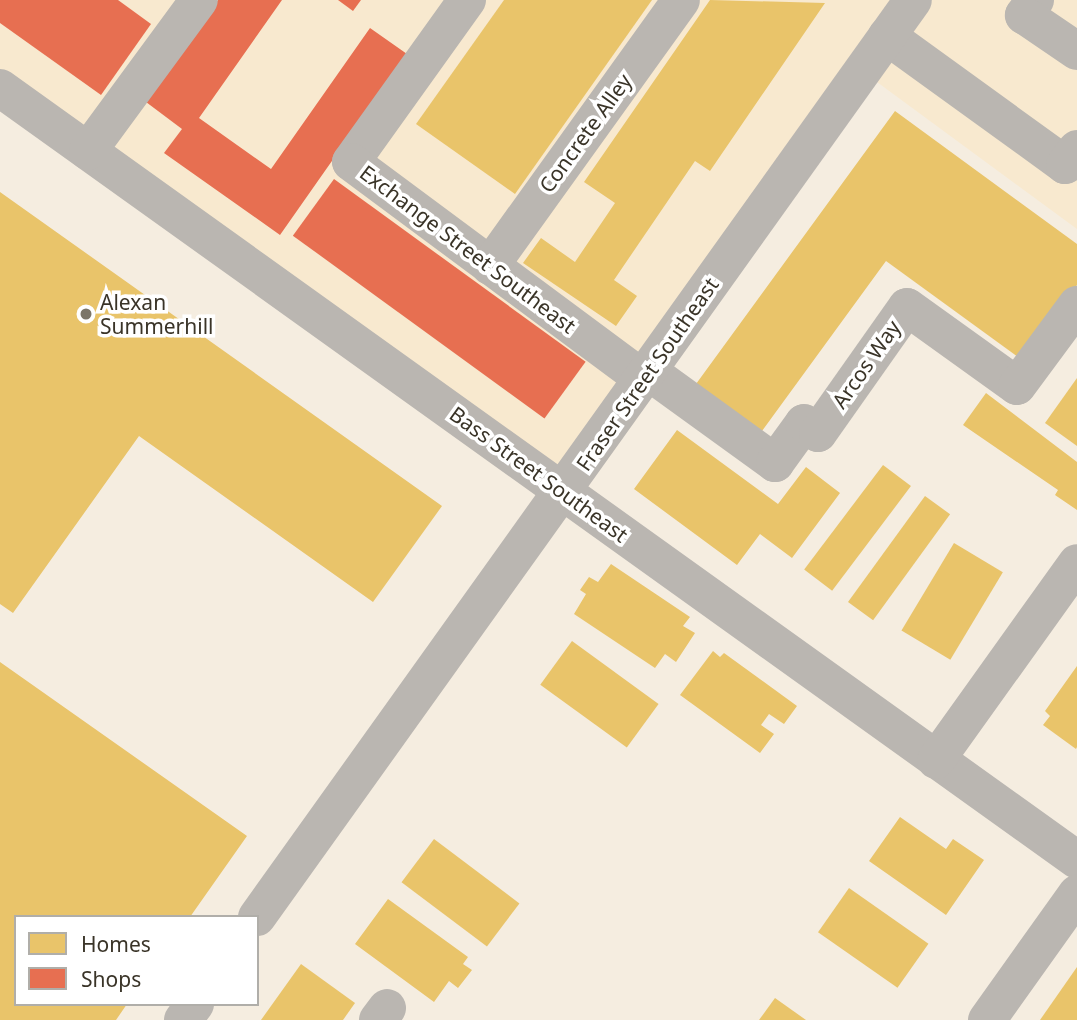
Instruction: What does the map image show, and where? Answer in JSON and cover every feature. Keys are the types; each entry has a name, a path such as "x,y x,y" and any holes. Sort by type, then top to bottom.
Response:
{"street":[{"name":"Exchange Street Southeast","path":"467,0 351,163 610,354 646,375"},
{"name":"Concrete Alley","path":"490,266 681,0"},
{"name":"Fraser Street Southeast","path":"258,915 913,0"},
{"path":"1035,0 1024,15 1077,51"},
{"path":"88,151 182,6"},
{"path":"887,36 1065,165 1077,149"},
{"name":"Bass Street Southeast","path":"0,88 1077,860"},
{"name":"Arcos Way","path":"646,375 775,463 804,423 818,433 907,307 1017,386 1077,304"},
{"path":"936,760 1077,562"},
{"path":"987,1020 1077,894"}],"shaded area":[{"path":"0,0 1077,0 1077,229 862,71 563,492 0,88"}],"building: Homes":[{"path":"504,0 652,0 515,194 416,124"},
{"path":"710,0 825,3 710,171 695,161 614,280 637,296 616,326 523,263 541,238 575,262 615,203 584,182"},
{"path":"895,111 1077,244 1077,285 1022,360 886,261 762,431 696,384"},
{"name":"Alexan Summerhill","path":"0,192 442,506 373,602 139,436 13,613 0,604"},
{"path":"1077,378 1077,446 1045,423"},
{"path":"986,393 1077,462 1077,510 1055,495 1058,490 963,425"},
{"path":"677,430 778,504 806,467 840,493 792,558 760,534 737,565 634,489"},
{"path":"883,465 911,486 832,591 804,570"},
{"path":"925,496 950,514 873,620 848,602"},
{"path":"954,543 1003,572 950,660 901,630"},
{"path":"611,564 690,617 683,626 695,633 676,662 665,654 655,668 574,614 586,594 580,590 589,577 598,582"},
{"path":"572,641 659,704 627,748 540,685"},
{"path":"713,651 720,657 724,653 797,706 784,724 769,714 761,725 774,734 760,753 680,695"},
{"path":"0,662 247,836 191,915 14,915 14,1006 126,1006 116,1020 0,1020"},
{"path":"1077,666 1076,749 1043,725 1050,716 1045,711"},
{"path":"900,817 946,849 953,839 984,860 946,915 869,861"},
{"path":"434,839 519,903 487,947 402,882"},
{"path":"849,888 928,944 897,988 818,932"},
{"path":"388,899 468,957 463,964 472,970 458,988 449,981 434,1002 355,944"},
{"path":"301,964 355,1003 343,1020 261,1020"},
{"path":"1077,967 1077,1020 1040,1020"},
{"path":"775,998 806,1020 759,1020"}],"building: Shops":[{"path":"0,0 118,0 151,24 101,95 0,23"},
{"path":"218,0 282,0 199,118 271,169 370,28 407,54 280,235 164,153 182,129 146,102"},
{"path":"338,0 361,0 353,11"},
{"path":"334,179 586,362 544,418 293,236"}],"place":[{"name":"Alexan Summerhill","path":"86,314"}]}
